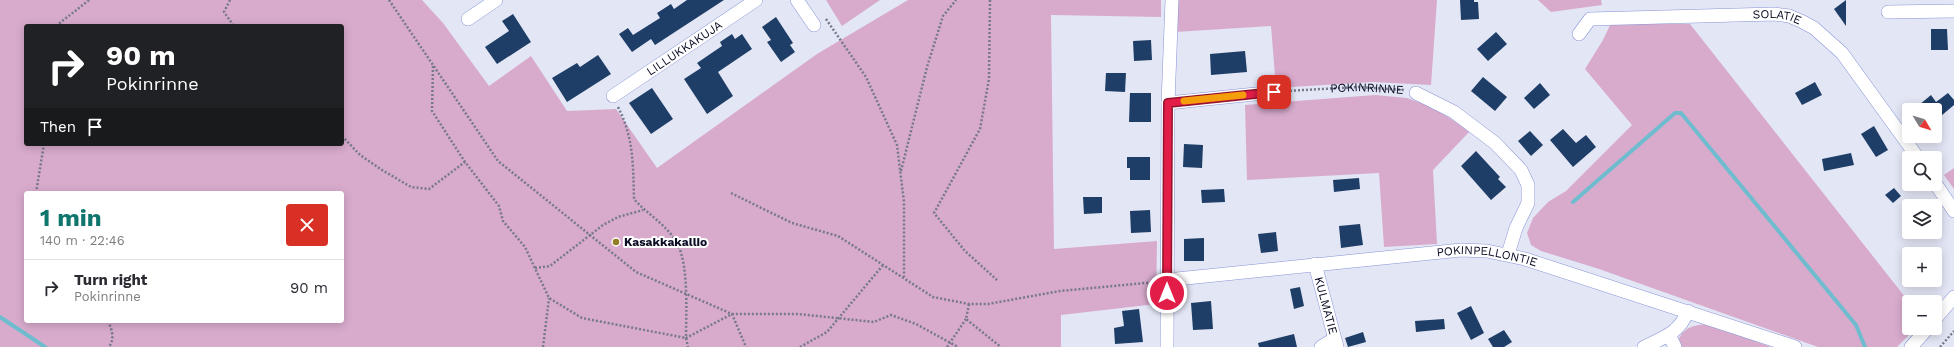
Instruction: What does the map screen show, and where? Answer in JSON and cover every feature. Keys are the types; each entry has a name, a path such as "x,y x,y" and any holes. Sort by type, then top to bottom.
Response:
{"street":[{"path":"468,19 496,0"},
{"name":"LILLUKKAKUJA","path":"613,96 756,0"},
{"path":"797,0 814,25"},
{"path":"1167,347 1168,103 1172,0"},
{"path":"1888,12 1954,11"},
{"name":"SOLATIE","path":"1579,34 1590,19 1774,14 1789,16 1814,28 1842,53 1913,151"},
{"path":"1168,103 1274,92"},
{"name":"POKINRINNE","path":"1416,93 1454,112 1495,142 1521,170 1528,185 1528,203 1516,228 1508,254"},
{"path":"1940,191 1954,211"},
{"name":"POKINPELLONTIE","path":"1167,280 1460,250 1508,254 1688,311 1795,347"},
{"name":"KULMATIE","path":"1315,264 1336,343"},
{"path":"1942,311 1954,297"},
{"path":"1644,347 1669,335 1682,324 1688,311"},
{"path":"1669,335 1674,347"},
{"path":"1911,347 1922,335"},
{"path":"1321,347 1336,343"}],"path":[{"path":"59,24 89,0"},
{"path":"230,0 224,12 233,24"},
{"path":"389,0 498,161 636,272 732,314 798,314 840,317 874,322 891,315 916,324 950,344 958,347"},
{"path":"901,175 927,68 943,16 956,0"},
{"path":"990,0 989,79 980,130 934,213 965,251 997,280"},
{"path":"825,18 866,77 897,145 904,202 904,277"},
{"path":"433,65 432,111 465,162 499,206 502,221 525,247 549,298 543,347"},
{"name":"POKINRINNE","path":"1274,92 1358,87 1399,89 1416,93"},
{"path":"613,96 627,125 632,153 634,199 644,210 659,221 677,243 683,266 686,294 686,338 688,347"},
{"path":"344,138 360,155 411,187 429,189 465,162"},
{"path":"36,191 44,146"},
{"path":"731,193 792,222 838,236 884,264 933,297 969,304 988,304 1060,291 1127,286 1167,280"},
{"path":"535,268 550,266 603,225 618,217 644,210"},
{"path":"800,347 827,332 884,264"},
{"path":"549,298 582,318 686,338 732,314"},
{"path":"947,347 966,319 969,304"},
{"path":"732,314 746,347"},
{"path":"966,319 1001,347"},
{"path":"109,323 113,334 112,342 109,347"},
{"path":"1940,347 1954,331"}],"shaded area":[{"path":"0,0 422,0 443,23 489,86 531,56 567,111 616,109 657,168 817,54 908,0 1161,0 1161,17 1051,15 1054,249 1157,241 1156,304 1061,315 1061,347 0,347"},
{"path":"826,0 880,0 842,26"},
{"path":"1178,0 1437,0 1431,85 1373,82 1276,88 1271,26 1175,32"},
{"path":"1538,0 1601,0 1602,5 1551,12"},
{"path":"1611,23 1690,24 1903,295 1902,295 1902,335 1909,335 1897,347 1818,347 1599,269 1541,251 1531,245 1527,233 1533,218 1548,202 1566,191 1632,125 1585,69 1603,40"},
{"path":"1375,95 1407,98 1432,107 1470,131 1433,170 1437,244 1384,247 1379,173 1247,180 1245,105"},
{"path":"1954,168 1954,189 1944,175"},
{"path":"1708,324 1771,347 1681,347 1679,338 1685,331 1695,326"}],"building":[{"path":"687,0 724,0 655,45 651,39 632,52 619,34 628,28 633,35 660,18 657,13 671,4 674,9"},
{"path":"1460,0 1474,0 1474,2 1478,2 1479,19 1461,20"},
{"path":"1846,0 1846,26 1834,9"},
{"path":"513,14 531,42 497,64 485,47 509,31 502,21"},
{"path":"776,17 793,43 790,45 795,52 781,62 767,42 771,40 762,27"},
{"path":"1931,29 1947,29 1948,50 1931,50"},
{"path":"1496,32 1507,44 1488,61 1477,49"},
{"path":"732,34 735,39 742,34 752,49 718,72 733,96 707,114 684,79 701,68 697,63 722,46 720,42"},
{"path":"1151,40 1152,60 1134,61 1133,41"},
{"path":"1245,51 1247,72 1211,75 1210,54"},
{"path":"598,55 611,74 567,102 552,78 577,63 580,67"},
{"path":"1106,73 1126,73 1125,92 1105,91"},
{"path":"1483,77 1507,97 1495,111 1471,91"},
{"path":"1815,82 1822,95 1802,105 1795,93"},
{"path":"1540,83 1550,95 1534,109 1524,98"},
{"path":"652,88 673,119 651,134 629,103"},
{"path":"1130,93 1151,93 1151,122 1129,122"},
{"path":"1948,93 1954,100 1954,105 1942,115 1942,103 1921,103 1931,95 1936,102"},
{"path":"1874,126 1888,150 1876,157 1861,134"},
{"path":"1563,129 1576,143 1586,135 1596,147 1573,167 1550,140"},
{"path":"1530,131 1543,145 1531,156 1518,141"},
{"path":"1184,144 1203,145 1202,168 1183,167"},
{"path":"1476,151 1500,177 1498,179 1506,187 1491,200 1461,166"},
{"path":"1851,153 1854,165 1824,171 1822,159"},
{"path":"1127,157 1150,157 1150,180 1130,180 1130,168 1127,168"},
{"path":"1359,178 1360,189 1334,192 1333,180"},
{"path":"1894,188 1901,196 1893,203 1885,195"},
{"path":"1224,189 1225,202 1202,203 1201,190"},
{"path":"1083,197 1102,197 1102,213 1084,214"},
{"path":"1150,210 1151,232 1131,233 1130,211"},
{"path":"1360,224 1363,245 1341,248 1339,226"},
{"path":"1276,232 1278,251 1261,253 1258,234"},
{"path":"1204,238 1204,261 1184,261 1184,239"},
{"path":"1300,287 1304,306 1294,309 1290,289"},
{"path":"1211,301 1213,329 1193,330 1191,303"},
{"path":"1471,306 1484,333 1471,340 1457,313"},
{"path":"1139,309 1143,342 1115,344 1114,328 1124,326 1122,311"},
{"path":"1444,319 1445,329 1416,332 1415,321"},
{"path":"1504,330 1512,342 1504,347 1493,347 1488,339"},
{"path":"1363,332 1366,342 1348,347 1345,338"},
{"path":"1294,334 1297,347 1259,347 1258,343"}],"waterway":[{"path":"1573,202 1675,113 1681,113 1856,325 1865,347"},
{"path":"0,317 45,347"}],"slow traffic":[{"path":"1184,101 1243,95"}],"place":[{"name":"Kasakkakallio","path":"616,242"}],"route":[{"path":"1167,293 1168,103 1274,92"}]}
